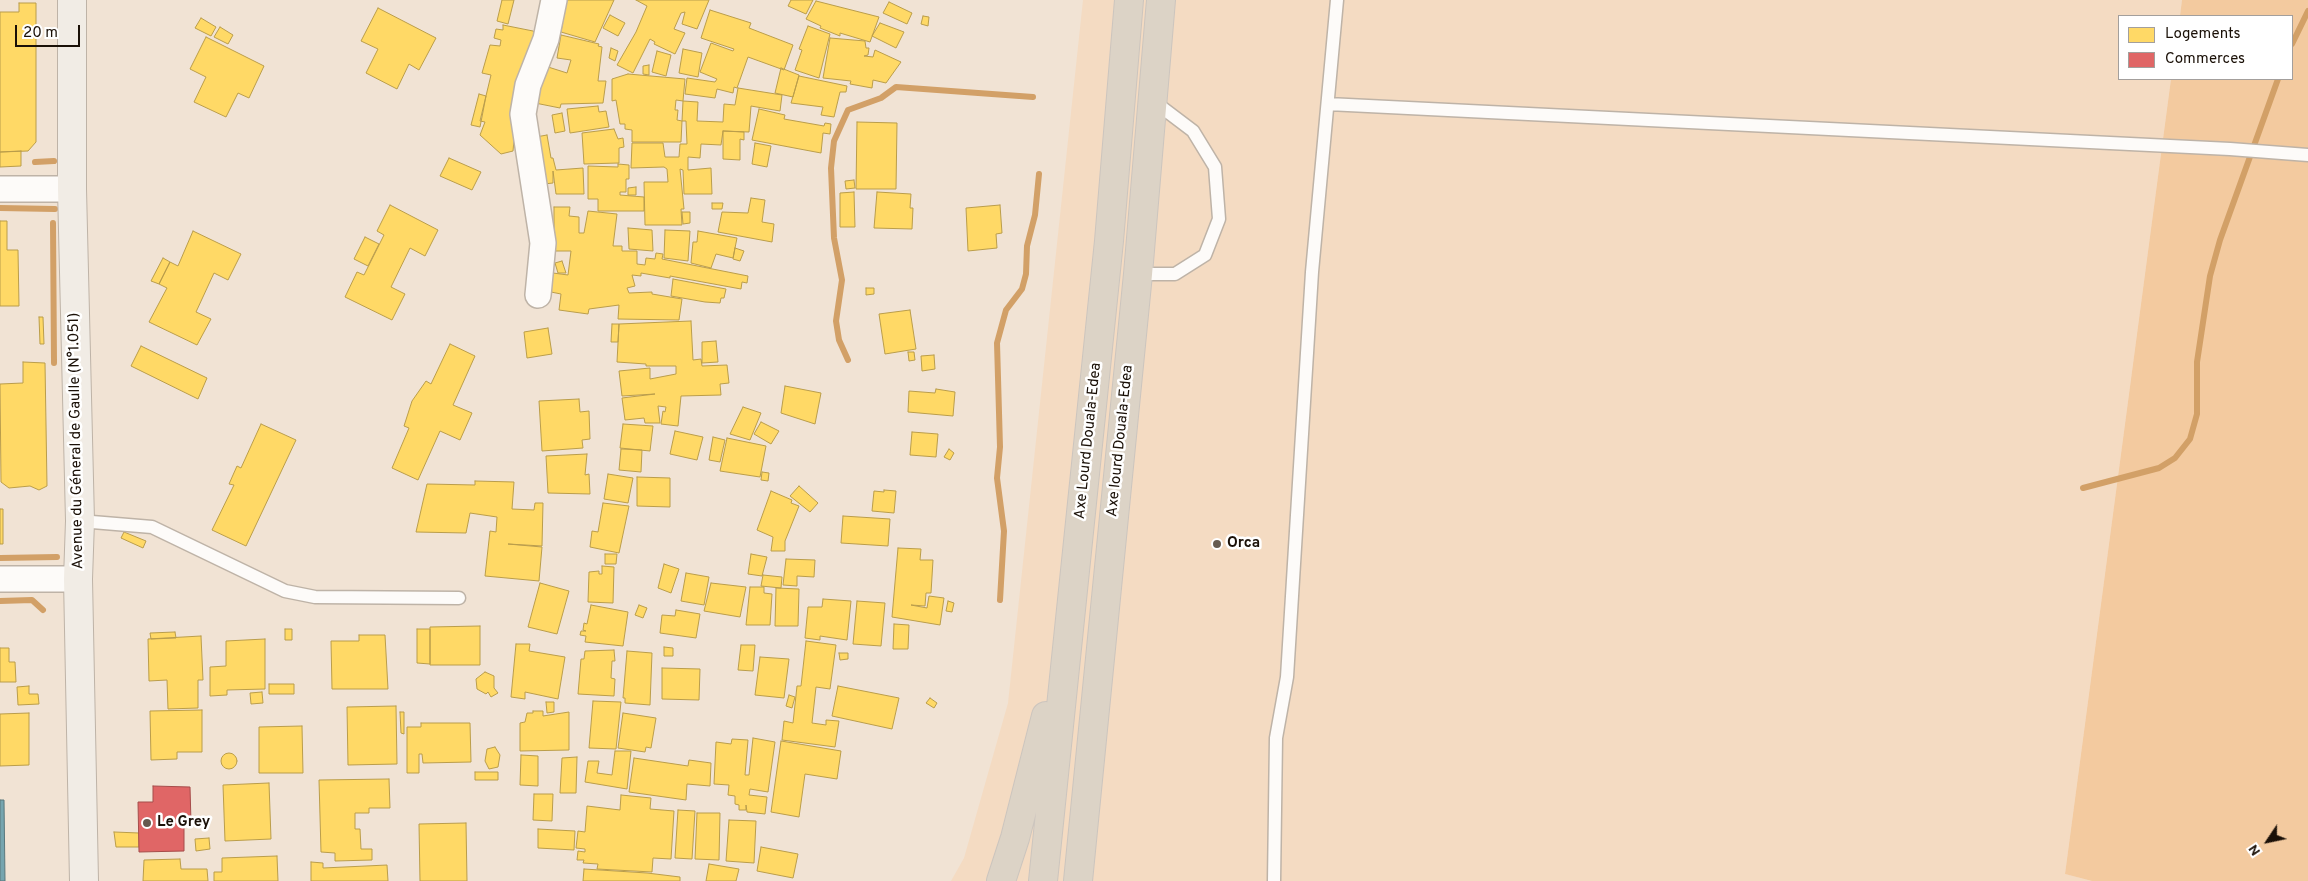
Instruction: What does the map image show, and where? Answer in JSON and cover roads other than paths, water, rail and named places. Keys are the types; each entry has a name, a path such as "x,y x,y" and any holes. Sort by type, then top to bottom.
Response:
{"highway":[{"name":"Axe Lourd Douala-Edea","path":"1043,881 1109,241 1129,0"},
{"name":"Axe lourd Douala-Edea","path":"1078,881 1138,274 1151,100 1161,0"},
{"path":"1002,881 1015,838 1071,620"},
{"path":"1081,842 1084,881"}],"main road":[{"name":"Avenue du Géneral de Gaulle (N°1.051)","path":"72,0 72,189 80,521 78,578 84,881"}],"street":[{"path":"538,295 543,243 524,114 528,85 546,39 554,0"},
{"path":"0,189 72,189"},
{"path":"0,579 78,578"}],"lane":[{"path":"1274,881 1276,738 1287,677 1312,272 1337,0"},
{"path":"1138,274 1175,274 1205,255 1219,219 1215,166 1193,130 1151,100"},
{"path":"1328,104 2230,149 2308,156"},
{"path":"80,521 152,527 285,591 315,597 459,598"}],"waterway":[{"path":"2293,42 2308,11"},
{"path":"2083,488 2159,468 2175,458 2190,439 2197,414 2197,362 2210,276 2220,240 2278,80"},
{"path":"848,360 839,340 836,321 842,280 834,238 831,168 834,141 848,110 881,98 896,87 1033,97"},
{"path":"35,162 54,161"},
{"path":"1000,600 1004,531 997,478 1000,447 997,343 1006,310 1022,289 1026,274 1027,246 1035,215 1039,174"},
{"path":"0,208 55,209"},
{"path":"53,223 54,363"},
{"path":"0,558 57,557"},
{"path":"0,601 32,600 43,610"}],"place":[{"name":"Orca","path":"1217,544"},
{"name":"Le Grey","path":"147,823"}]}
